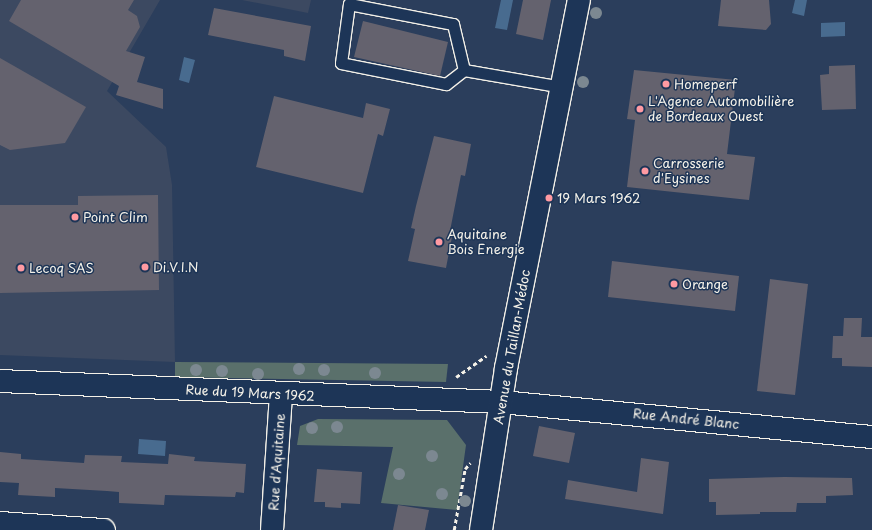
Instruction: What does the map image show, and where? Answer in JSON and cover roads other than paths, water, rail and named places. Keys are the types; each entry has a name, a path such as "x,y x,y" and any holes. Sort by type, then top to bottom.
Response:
{"street":[{"name":"Avenue du Taillan-Médoc","path":"481,530 501,402 579,0"},
{"name":"Rue du 19 Mars 1962","path":"0,381 281,395 501,402"},
{"name":"Rue d'Aquitaine","path":"272,530 281,395"},
{"name":"Rue André Blanc","path":"501,402 872,437"},
{"path":"0,523 104,530"}],"lane":[{"path":"464,70 453,24 349,4 341,63 446,84 464,70 562,87"}],"place":[{"name":"Homeperf","path":"666,84"},
{"name":"L'Agence Automobilière de Bordeaux Ouest","path":"640,109"},
{"name":"Carrosserie d'Eysines","path":"645,171"},
{"name":"19 Mars 1962","path":"549,198"},
{"name":"Point Clim","path":"75,217"},
{"name":"Aquitaine Bois Energie","path":"439,242"},
{"name":"Di.V.I.N","path":"145,267"},
{"name":"Lecoq SAS","path":"21,268"},
{"name":"Orange","path":"674,284"}]}
